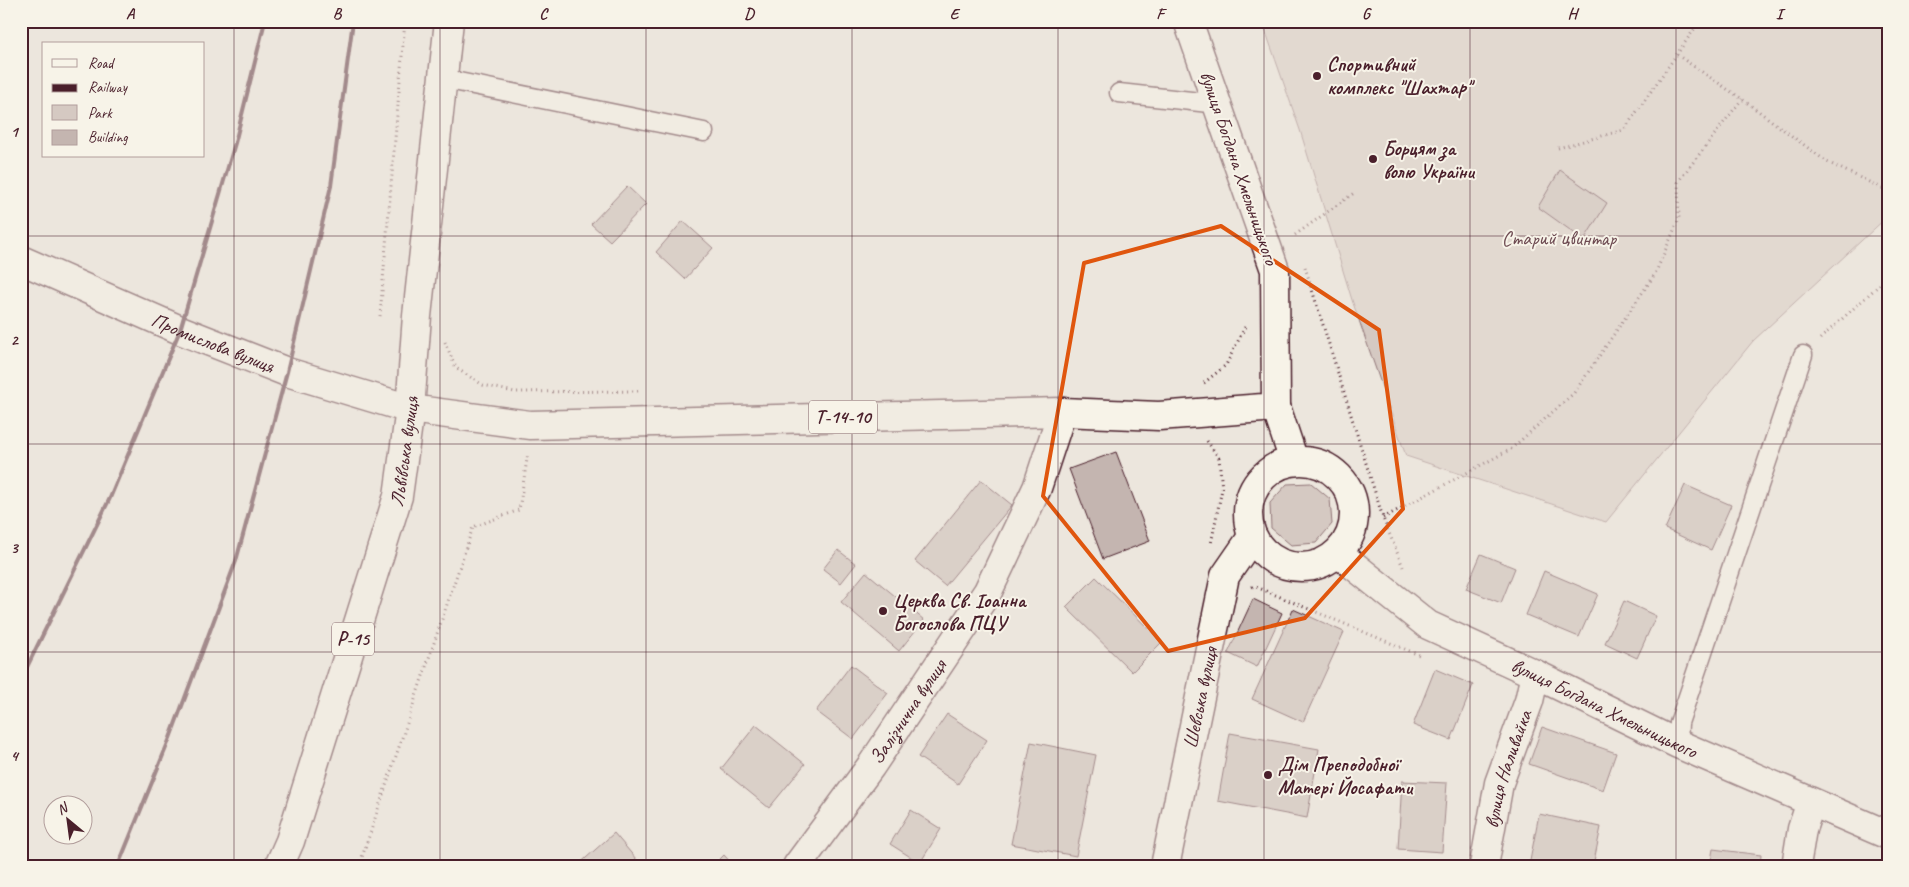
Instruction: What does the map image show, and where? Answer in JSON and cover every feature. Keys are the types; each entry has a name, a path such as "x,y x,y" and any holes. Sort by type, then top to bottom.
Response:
{"main road":[{"name":"Львівська вулиця","path":"279,866 290,841 398,496 410,409 417,316 449,21"},
{"name":"вулиця Богдана Хмельницького","path":"1188,21 1275,270 1276,407 1294,461"},
{"name":"Промислова вулиця","path":"21,260 180,330 287,372 410,409"},
{"name":"Т-14-10","path":"410,409 530,425 1062,412 1159,416 1276,407"},
{"name":"Залізнична вулиця","path":"797,866 871,766 988,591 1037,488 1062,412"},
{"path":"1294,461 1311,461 1327,467 1340,477 1350,491 1355,507 1354,524 1349,540 1338,553 1324,563 1308,567 1291,567 1275,561 1262,551 1252,537 1248,521 1248,504 1254,488 1264,475 1278,465 1294,461"},
{"name":"Шевська вулиця","path":"1165,866 1225,576 1252,537"},
{"name":"вулиця Богдана Хмельницького","path":"1338,553 1428,625 1535,674 1678,744 1888,835"},
{"name":"вулиця Наливайка","path":"1484,866 1499,783 1529,701 1535,674"},
{"path":"1796,866 1802,829 1810,802"}],"lane":[{"path":"444,79 704,132"},
{"path":"1120,93 1218,104"},
{"path":"1678,744 1679,723 1803,355"}],"path":[{"path":"380,316 405,21"},
{"path":"1558,148 1624,130 1700,21"},
{"path":"1677,55 1742,99 1827,162 1888,191"},
{"path":"1383,518 1511,449 1574,393 1655,274 1679,219 1678,182 1742,99"},
{"path":"1296,235 1354,193"},
{"path":"1292,226 1298,244"},
{"path":"1304,263 1383,518 1406,572"},
{"path":"1803,355 1888,277"},
{"path":"1204,383 1226,366 1249,319"},
{"path":"442,336 456,368 483,385 514,392 642,391"},
{"path":"1199,437 1207,440 1220,458 1222,489 1210,547"},
{"path":"359,866 473,527 519,510 530,446"},
{"path":"1246,592 1254,586 1428,659"}],"highlighted area":[{"path":"1221,226 1379,330 1403,509 1305,618 1168,651 1043,496 1084,263"}],"green space":[{"name":"Старий цвинтар","path":"1262,21 1888,21 1888,216 1753,341 1606,522 1406,456 1352,300 1300,130"},
{"path":"1311,483 1330,499 1332,524 1316,543 1291,545 1271,528 1270,503 1287,484"}],"building":[{"path":"1560,170 1607,203 1584,240 1538,207"},
{"path":"627,186 646,204 610,241 591,224"},
{"path":"683,221 713,248 685,279 656,252"},
{"path":"1116,452 1150,541 1103,559 1069,469"},
{"path":"981,480 1012,505 945,586 915,561"},
{"path":"1685,485 1731,505 1711,550 1665,529"},
{"path":"838,550 856,564 841,583 823,569"},
{"path":"1481,554 1515,568 1501,603 1466,589"},
{"path":"1544,571 1598,594 1579,637 1526,615"},
{"name":"Церква Св. Іоанна Богослова ПЦУ","path":"866,572 924,620 899,651 841,602"},
{"path":"1096,577 1162,642 1132,672 1066,607"},
{"path":"1253,599 1282,613 1257,667 1228,653"},
{"path":"1624,601 1656,616 1637,658 1605,643"},
{"path":"1293,609 1344,632 1303,722 1252,699"},
{"path":"851,665 888,693 853,739 816,711"},
{"path":"1435,669 1473,685 1451,740 1413,725"},
{"path":"947,714 987,740 958,784 918,757"},
{"path":"756,725 805,764 769,808 721,769"},
{"path":"1542,727 1616,753 1603,790 1529,764"},
{"name":"Дім Преподобної Матері Йосафати","path":"1230,733 1319,749 1307,818 1218,801"},
{"path":"1031,742 1096,755 1076,856 1011,844"},
{"path":"1402,781 1447,783 1442,852 1398,849"},
{"path":"911,810 941,829 920,863 890,844"},
{"path":"1539,814 1601,827 1593,866 1529,866"},
{"path":"614,833 642,866 577,866"},
{"path":"1713,849 1761,855 1760,866 1710,866"},
{"path":"724,855 734,866 713,866"}],"railway":[{"path":"21,679 110,498 180,330 235,143 265,21"},
{"path":"118,866 170,738 236,561 287,372 331,186 353,21"}],"place":[{"name":"Спортивний комплекс \"Шахтар\"","path":"1317,76"},
{"name":"Борцям за волю України","path":"1373,159"},
{"name":"Церква Св. Іоанна Богослова ПЦУ","path":"883,611"},
{"name":"Дім Преподобної Матері Йосафати","path":"1268,775"}]}
